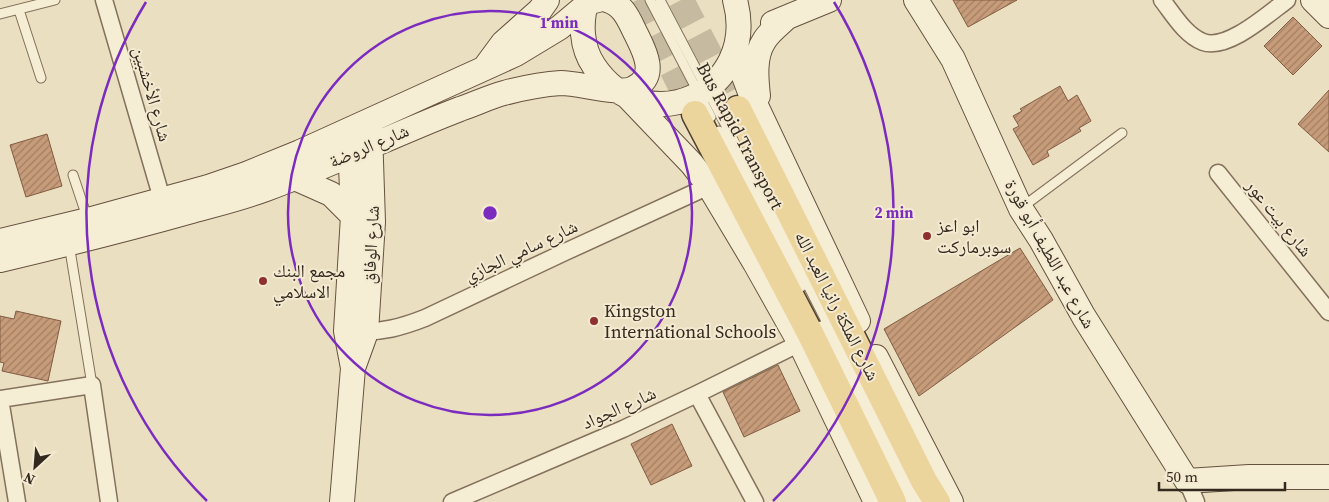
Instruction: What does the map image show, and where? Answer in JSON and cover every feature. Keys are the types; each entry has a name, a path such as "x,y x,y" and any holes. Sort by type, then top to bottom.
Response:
{"main road":[{"name":"شارع الملكة رانيا العبد الله","path":"700,99 810,333 893,502"},
{"name":"شارع الملكة رانيا العبد الله","path":"749,111 924,481 937,502"}],"street":[{"name":"شارع الأخشبين","path":"104,0 162,199"},
{"path":"484,68 503,42 540,10 547,0"},
{"name":"شارع الروضة","path":"0,260 69,244 247,195 295,178 443,116 502,94 531,86 561,83 580,84 622,94 635,88 642,82 647,74 647,56 626,14 615,2 608,0"},
{"path":"735,0 738,12 737,44 751,95 749,111 952,502"},
{"path":"622,94 652,104 700,99 728,66 737,44 786,18 829,0"},
{"name":"شارع عبد اللطيف أبو قورة","path":"916,0 953,59 1021,209 1041,240 1084,318 1191,492"},
{"path":"1162,0 1194,37 1208,43 1222,43 1288,0"},
{"path":"1313,0 1329,16"},
{"name":"شارع الروضة","path":"0,241 88,220 208,187 255,171 516,54 546,38 590,2"},
{"path":"590,2 582,30 586,51 598,73 622,94 692,164 709,186 800,343 876,502"},
{"path":"749,111 756,82 760,51 764,40 786,18"},
{"name":"شارع الوفاق","path":"342,502 356,331 373,222 361,150 359,124"},
{"name":"شارع الوفاق","path":"356,331 353,216 361,150"},
{"name":"شارع بيت عور","path":"1218,173 1329,312"},
{"path":"295,178 331,194 353,216"},
{"name":"شارع سامي الجازي","path":"356,331 382,331 402,327 425,318 709,186"},
{"name":"شارع الجواد","path":"452,502 623,428 800,343"},
{"path":"17,502 0,399 92,385 109,502"},
{"path":"697,394 755,502"},
{"path":"1191,492 1249,477 1329,477"}],"lane":[{"path":"0,14 55,0"},
{"name":"Bus Rapid Transport","path":"650,0 700,99 747,183 911,502"},
{"name":"Bus Rapid Transport","path":"660,0 700,99 759,189 918,502"},
{"path":"19,10 41,78"},
{"path":"1021,209 1122,134"},
{"path":"73,175 88,220"},
{"path":"69,244 92,385"}],"building":[{"path":"953,0 1017,0 968,27"},
{"path":"1293,17 1322,46 1293,75 1264,46"},
{"path":"1060,86 1068,101 1077,95 1091,121 1079,128 1081,131 1047,151 1049,156 1033,165 1013,129 1019,126 1013,116 1022,111 1020,109"},
{"path":"1329,90 1329,152 1298,124"},
{"path":"47,134 62,186 26,197 10,145"},
{"path":"1020,248 1053,300 919,396 884,329"},
{"path":"16,311 61,321 48,381 2,371 4,363 0,362 0,316 14,319"},
{"path":"778,365 800,411 744,437 723,392"},
{"path":"672,424 692,466 651,485 631,444"}],"tunnel":[{"path":"637,0 695,114"},
{"path":"681,0 738,109"}],"place":[{"name":"ابو اعز سوبرماركت","path":"927,236"},
{"name":"مجمع البنك الاسلامي","path":"263,281"},
{"name":"Kingston International Schools","path":"594,321"}]}
